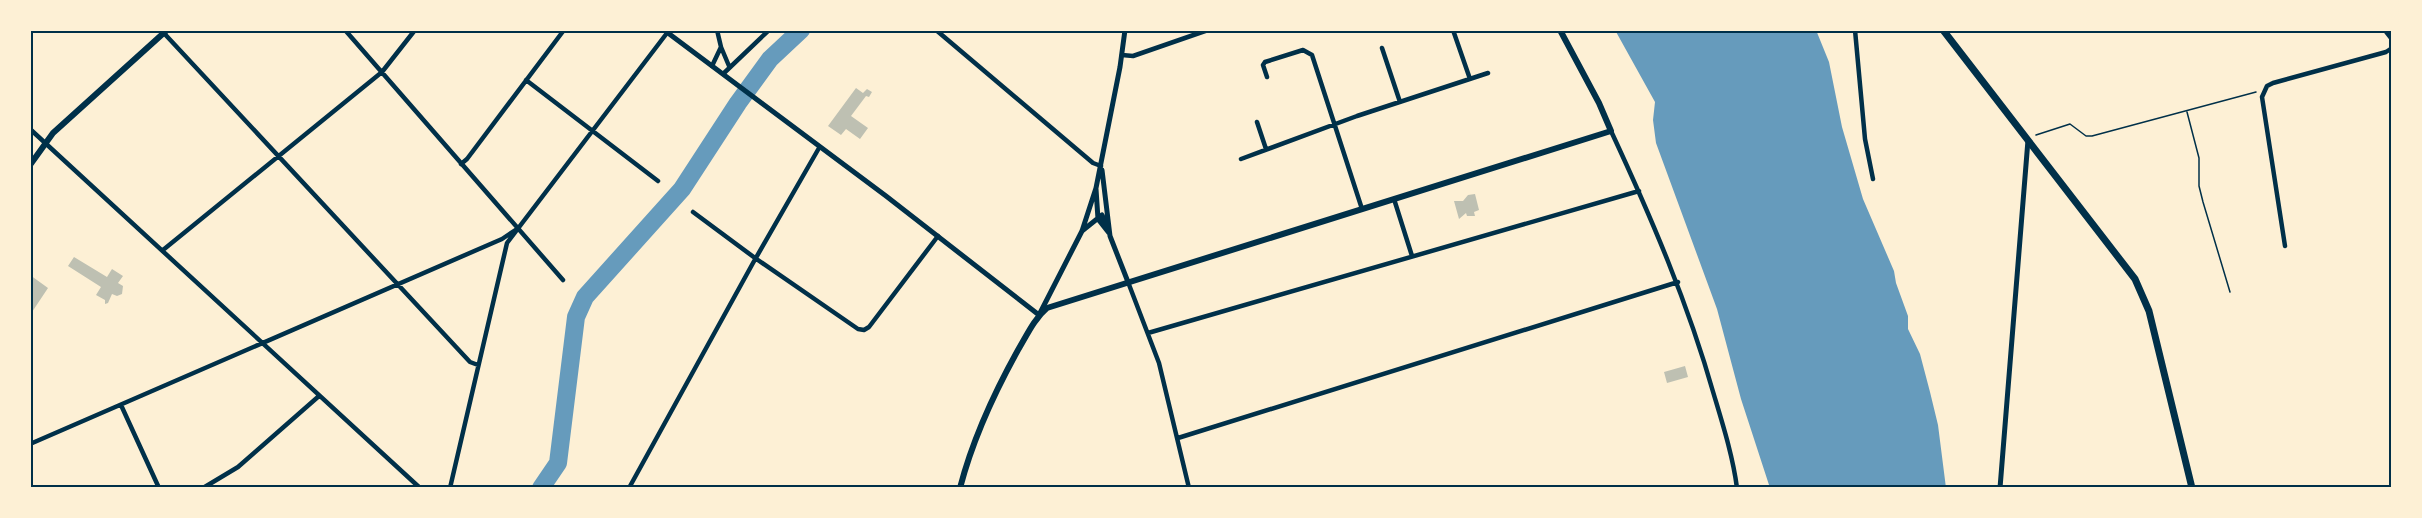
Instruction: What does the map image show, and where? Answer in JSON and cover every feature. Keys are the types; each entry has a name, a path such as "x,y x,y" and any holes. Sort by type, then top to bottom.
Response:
{"main road":[{"path":"960,488 977,430 1008,369 1039,315 1058,304 1611,131 1599,103 1560,30"},
{"path":"1943,30 2126,266 2146,301 2192,488"},
{"path":"30,165 44,142 164,31"}],"street":[{"path":"345,30 563,280"},
{"path":"163,250 382,72 415,30"},
{"path":"461,164 564,30"},
{"path":"717,30 729,66"},
{"path":"723,74 769,30"},
{"path":"936,30 1093,163 1101,166"},
{"path":"450,488 504,251 517,229 592,132 665,31 938,236 1039,315 1082,231 1096,188 1125,30"},
{"path":"1122,55 1133,56 1208,30"},
{"path":"1453,30 1470,79"},
{"path":"1855,30 1865,140 1873,179"},
{"path":"2385,30 2392,39"},
{"path":"164,31 278,158 470,362 478,365"},
{"path":"712,66 721,46"},
{"path":"1382,48 1400,102"},
{"path":"2285,246 2262,97 2265,89 2273,83 2386,52 2392,48"},
{"path":"1267,77 1263,65 1265,62 1303,50 1312,55 1362,209"},
{"path":"1241,159 1335,124 1488,73"},
{"path":"526,80 658,181"},
{"path":"1257,122 1266,149"},
{"path":"30,129 420,488"},
{"path":"1611,131 1678,282 1705,362 1738,488"},
{"path":"2000,488 2028,138"},
{"path":"629,488 755,258 819,148"},
{"path":"1101,166 1110,236"},
{"path":"1096,188 1098,219"},
{"path":"1148,333 1639,191"},
{"path":"1394,199 1412,256"},
{"path":"693,212 755,258 858,329 864,330 869,327 938,236"},
{"path":"1082,231 1102,215 1132,281 1159,363 1190,488"},
{"path":"30,444 396,283 502,239 517,229"},
{"path":"1178,438 1678,282"},
{"path":"1054,288 1058,304"},
{"path":"203,488 238,467 319,396"},
{"path":"121,405 159,488"}],"path":[{"path":"2028,138 2070,124 2086,136 2092,136 2265,89"},
{"path":"2187,111 2199,158 2199,186 2230,292"}],"water":[{"path":"1615,30 1816,30 1829,62 1842,127 1863,199 1894,271 1908,316 1908,329 1920,354 1938,425 1946,488 1770,488 1741,399 1717,309 1656,143 1653,120 1655,102"}],"building":[{"path":"856,88 863,93 867,89 872,92 869,97 866,96 851,116 868,128 860,139 846,129 841,135 828,126"},
{"path":"1475,194 1479,210 1474,212 1475,216 1467,216 1466,213 1459,219 1454,201 1463,201 1468,195"},
{"path":"74,257 107,277 112,269 123,276 118,283 123,286 122,294 117,296 112,294 108,303 105,304 105,300 96,295 101,287 68,266"},
{"path":"30,275 48,288 30,315"},
{"path":"1685,366 1688,377 1667,383 1664,372"}],"waterway":[{"path":"541,488 558,463 576,317 585,297 682,189 738,103 770,59 801,30"}]}
